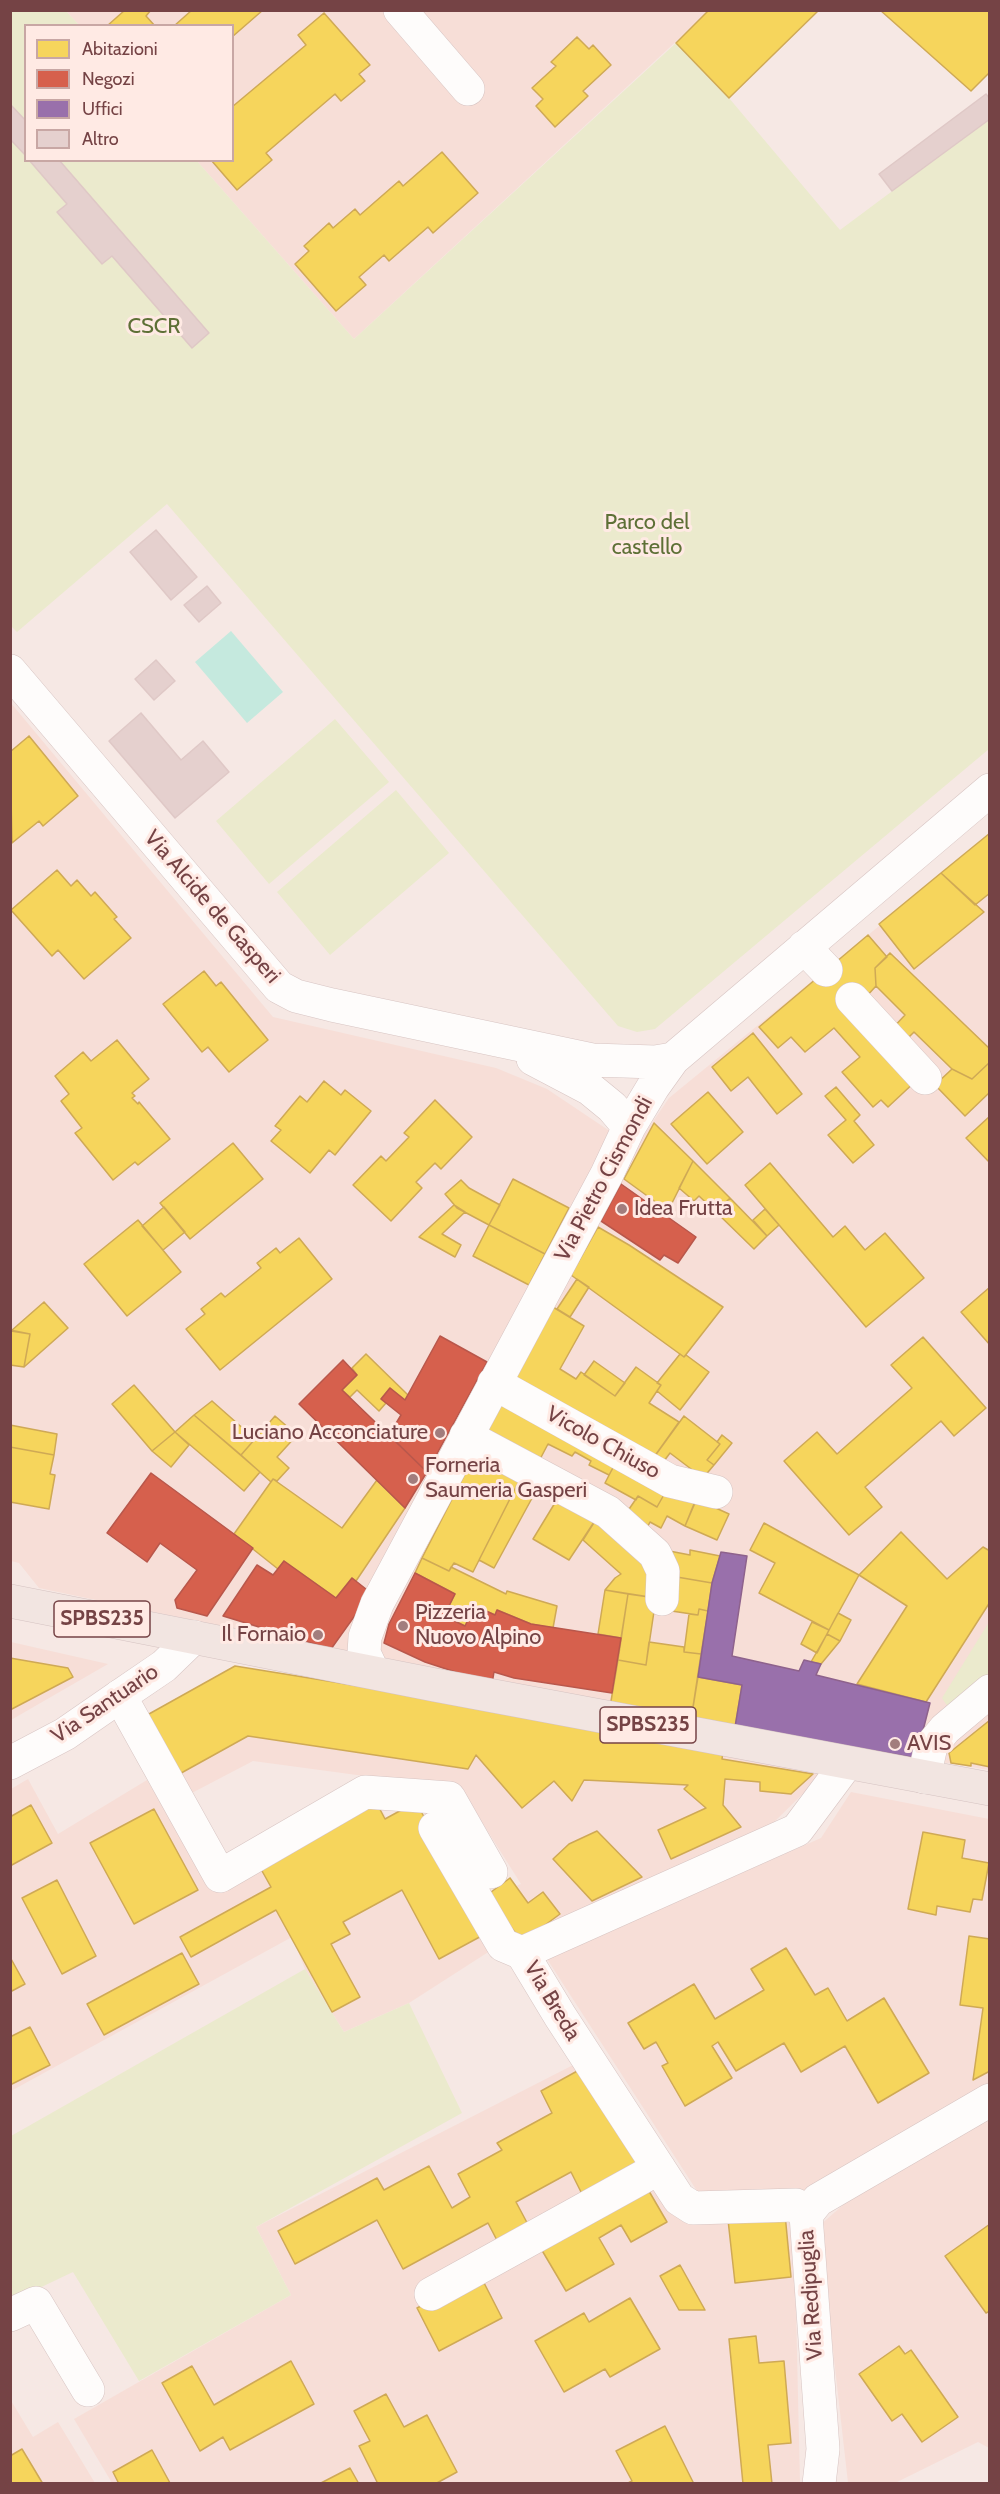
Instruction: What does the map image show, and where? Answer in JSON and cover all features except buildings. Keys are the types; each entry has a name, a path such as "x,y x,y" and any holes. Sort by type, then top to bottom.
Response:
{"main road":[{"name":"SPBS235","path":"10,1601 990,1789"}],"street":[{"path":"400,10 468,89"},
{"name":"Via Alcide de Gasperi","path":"10,671 279,987 296,996 592,1060 655,1062 673,1059"},
{"name":"Via Pietro Cismondi","path":"373,1672 364,1653 365,1637 377,1604 607,1174 629,1127 653,1087 673,1059 990,790"},
{"path":"804,947 826,970"},
{"path":"852,999 925,1078"},
{"name":"Via Alcide de Gasperi","path":"478,1036 529,1057 590,1089 619,1099 644,1094 653,1087"},
{"name":"Via Alcide de Gasperi","path":"590,1089 612,1107 629,1127"},
{"name":"Vicolo Chiuso","path":"494,1383 670,1481 716,1492"},
{"path":"466,1436 608,1512 655,1554 663,1571 662,1599"},
{"name":"Via Santuario","path":"10,1763 65,1734 164,1666 194,1637"},
{"path":"924,1777 931,1746 945,1729 990,1691"},
{"path":"120,1696 220,1876 365,1792 449,1798 491,1872"},
{"name":"Via Breda","path":"806,2215 796,2205 693,2208 679,2199 560,2016 522,1953 797,1830 847,1763"},
{"path":"435,1828 503,1945 522,1953"},
{"name":"Via Redipuglia","path":"819,2484 823,2449 806,2215 818,2200 990,2100"},
{"path":"431,2294 659,2168"},
{"path":"10,2315 36,2302 88,2390"}],"shaded area":[{"path":"66,11 709,11 354,339 198,162 234,162 234,24 78,24"},
{"path":"10,702 273,1017 496,1068 547,1089 635,1148 669,1098 989,836 989,1770 766,1732 349,1653 39,1588 19,1563 11,1561"},
{"path":"11,1642 108,1664 11,1720"},
{"path":"245,1673 825,1772 768,1828 521,1940 494,1895 521,1884 461,1789 253,1761 188,1795 174,1777"},
{"path":"28,1779 58,1834 147,1780 214,1892 380,1807 395,1831 493,1949 409,2003 344,2032 305,1969 292,1937 11,2091 11,1789"},
{"path":"851,1792 989,1819 989,2091 817,2191 699,2194 547,1959 821,1838"},
{"path":"581,2061 670,2213 703,2224 794,2223 800,2483 112,2483 74,2419 291,2295 256,2227"},
{"path":"989,2116 989,2448 978,2442 895,2483 848,2483 819,2226 859,2191"},
{"path":"10,2399 33,2437 58,2422 95,2483 11,2483"}],"green space":[{"name":"Parco del castello","path":"10,11 66,11 78,24 24,24 24,162 198,162 354,339 676,43 729,98 840,230 989,119 989,749 655,1029 637,1032 618,1026 167,504 17,632 10,625"},
{"path":"335,719 389,782 269,884 216,821"},
{"path":"396,790 449,853 330,955 277,892"},
{"path":"989,1622 989,1679 948,1707 942,1698"},
{"path":"305,1969 344,2032 409,2003 462,2113 256,2227 291,2295 139,2381 73,2272 12,2301 11,2136"}],"water":[{"path":"231,631 283,692 247,723 195,662"}],"place":[{"name":"Idea Frutta","path":"622,1209"},
{"name":"Luciano Acconciature","path":"440,1433"},
{"name":"Forneria Saumeria Gasperi","path":"413,1479"},
{"name":"Pizzeria Nuovo Alpino","path":"403,1626"},
{"name":"Il Fornaio","path":"318,1635"},
{"name":"AVIS","path":"895,1744"}],"park label":[{"name":"CSCR","path":"154,327"}]}
